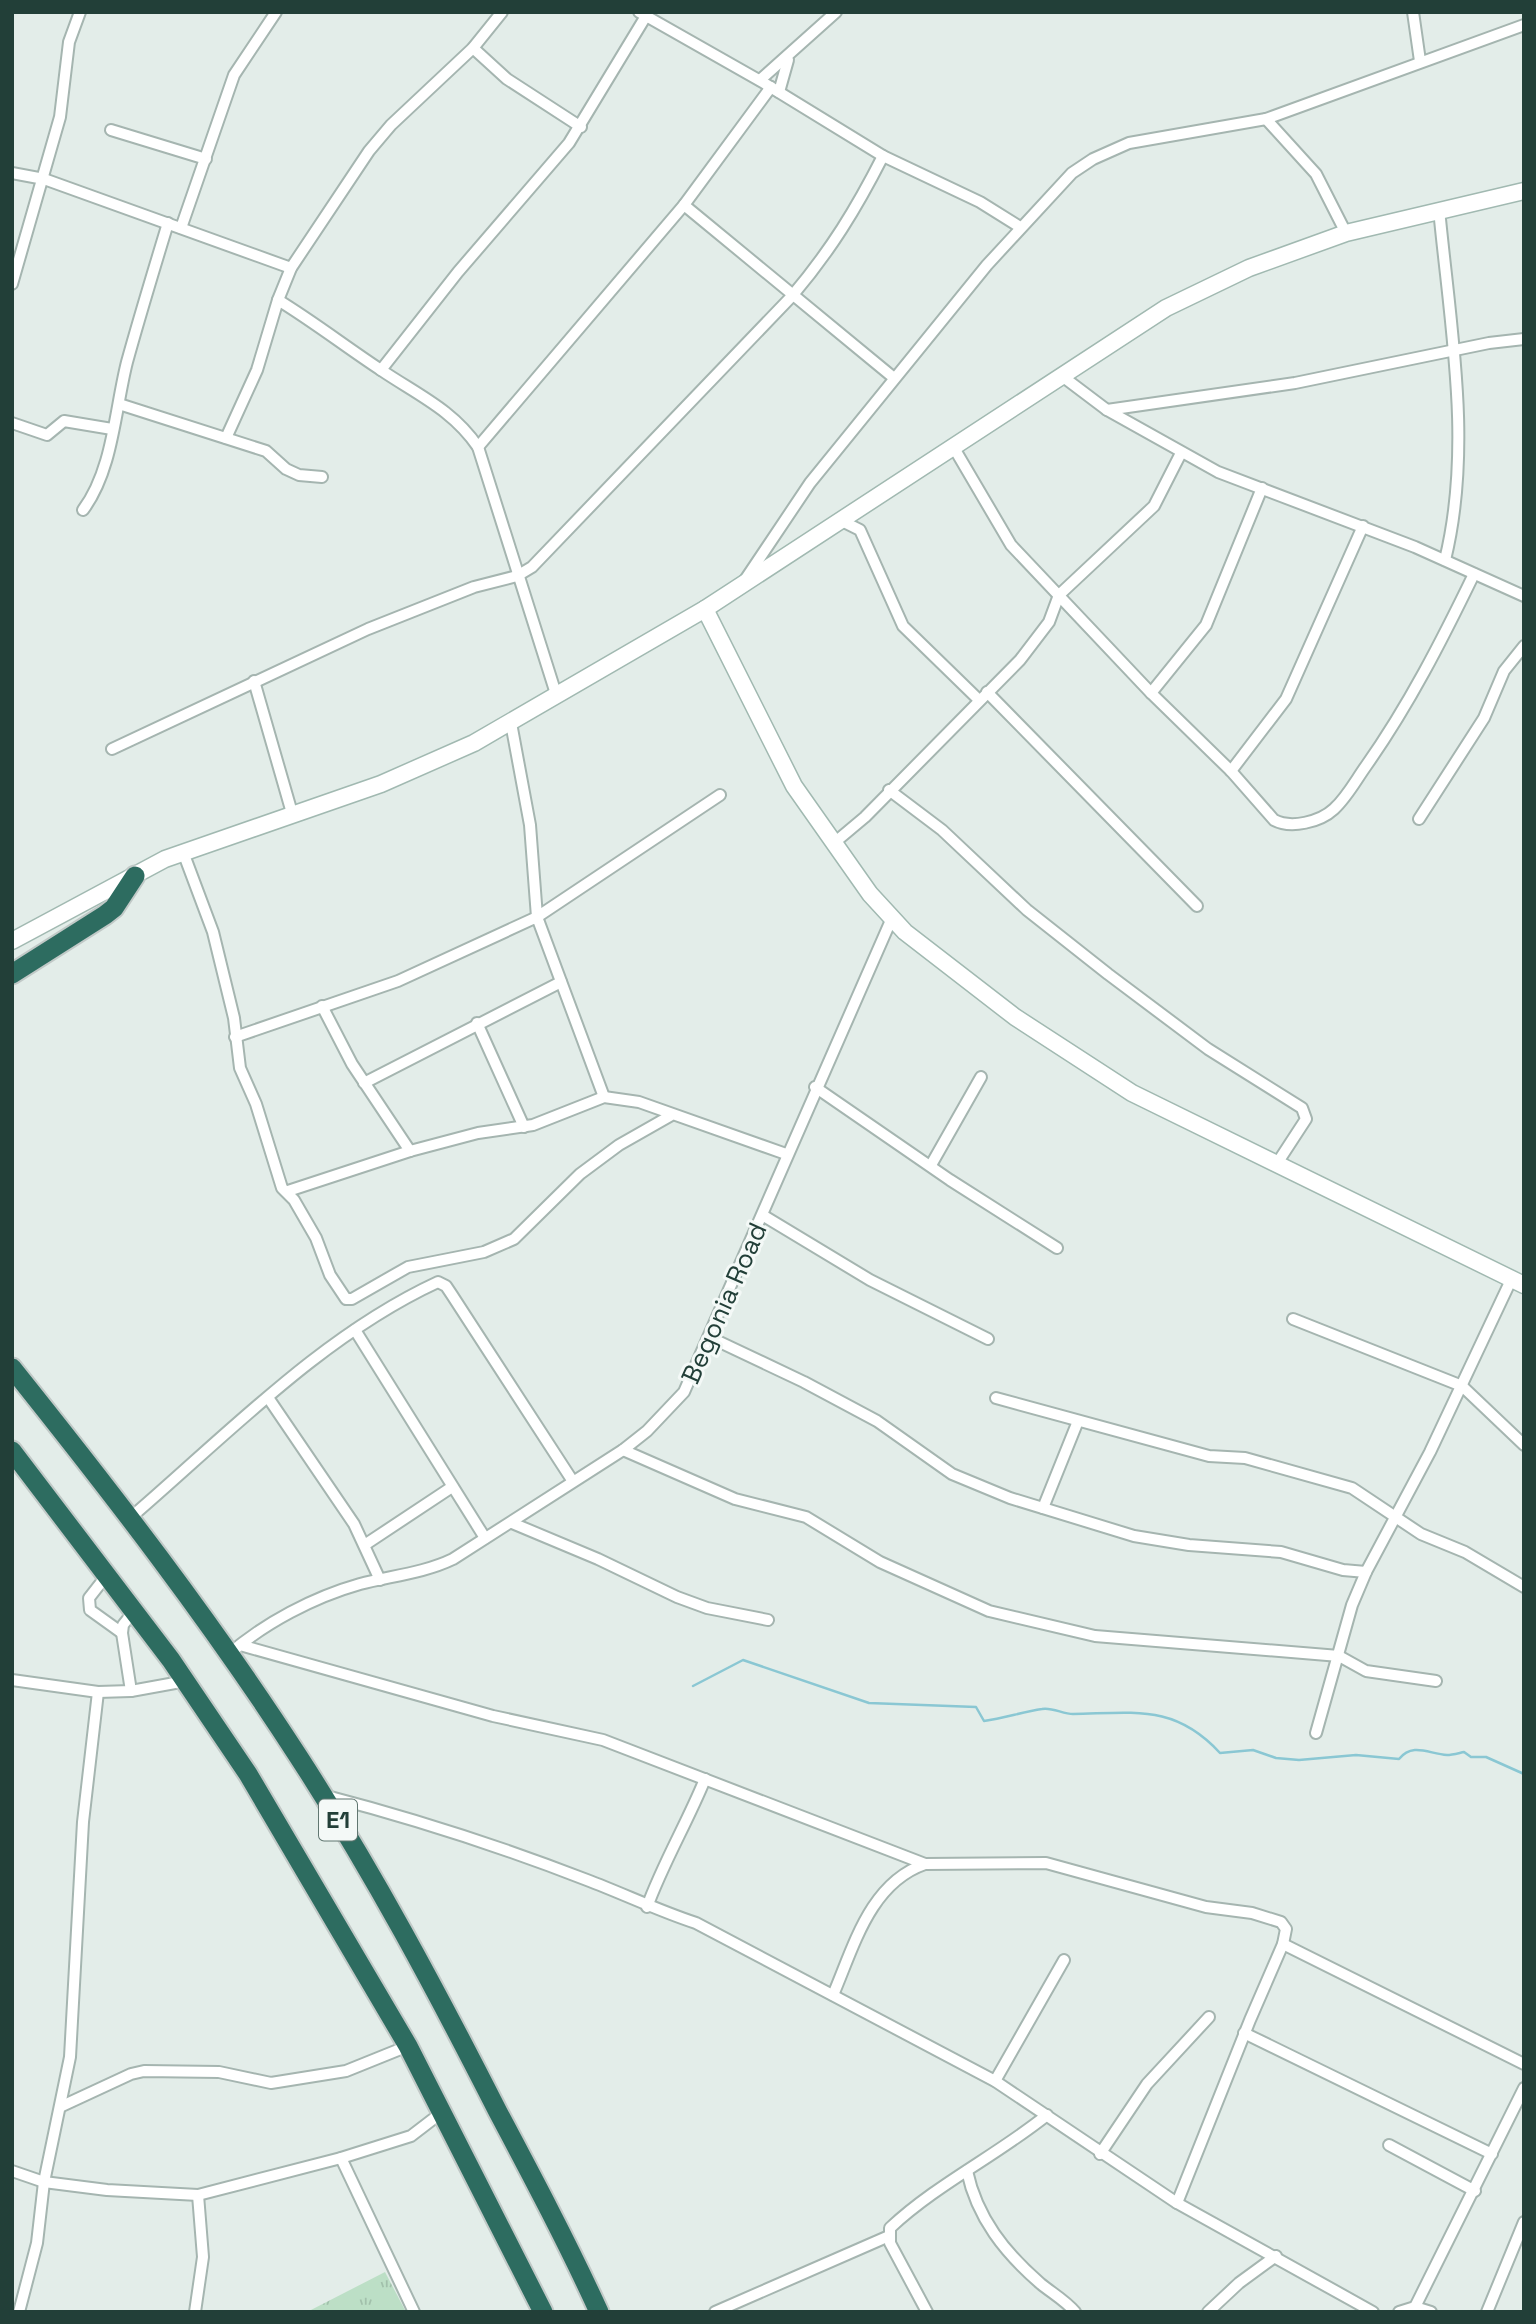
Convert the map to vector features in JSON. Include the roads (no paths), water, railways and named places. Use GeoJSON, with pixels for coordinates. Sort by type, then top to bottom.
{"type":"FeatureCollection","features":[{"type":"Feature","properties":{"kind":"highway"},"geometry":{"type":"LineString","coordinates":[[12,974],[114,908],[135,876]]}},
{"type":"Feature","properties":{"kind":"highway","name":"E1"},"geometry":{"type":"LineString","coordinates":[[12,1368],[234,1650],[370,1872],[555,2216],[599,2312]]}},
{"type":"Feature","properties":{"kind":"highway","name":"E1"},"geometry":{"type":"LineString","coordinates":[[12,1451],[186,1681],[248,1774],[408,2046],[544,2312]]}},
{"type":"Feature","properties":{"kind":"main road"},"geometry":{"type":"LineString","coordinates":[[12,940],[183,852],[421,768],[511,723],[705,608],[1166,308],[1249,268],[1346,233],[1524,191]]}},
{"type":"Feature","properties":{"kind":"main road"},"geometry":{"type":"LineString","coordinates":[[705,608],[794,786],[870,894],[905,932],[1016,1017],[1132,1093],[1518,1282]]}},
{"type":"Feature","properties":{"kind":"street"},"geometry":{"type":"LineString","coordinates":[[12,284],[60,117],[69,42],[80,12]]}},
{"type":"Feature","properties":{"kind":"street"},"geometry":{"type":"LineString","coordinates":[[181,228],[234,75],[276,12]]}},
{"type":"Feature","properties":{"kind":"street"},"geometry":{"type":"LineString","coordinates":[[226,438],[257,370],[278,300],[291,268],[369,150],[391,125],[473,48],[502,12]]}},
{"type":"Feature","properties":{"kind":"street"},"geometry":{"type":"LineString","coordinates":[[760,80],[789,57],[836,12]]}},
{"type":"Feature","properties":{"kind":"street"},"geometry":{"type":"LineString","coordinates":[[1413,12],[1420,61]]}},
{"type":"Feature","properties":{"kind":"street"},"geometry":{"type":"LineString","coordinates":[[381,370],[458,272],[581,127],[643,14],[760,80],[883,156],[980,202],[1020,227]]}},
{"type":"Feature","properties":{"kind":"street"},"geometry":{"type":"LineString","coordinates":[[741,585],[810,483],[894,378],[1020,227],[1072,173],[1093,159],[1129,143],[1266,119],[1420,61],[1451,54],[1524,25]]}},
{"type":"Feature","properties":{"kind":"street"},"geometry":{"type":"LineString","coordinates":[[473,48],[513,83],[581,127]]}},
{"type":"Feature","properties":{"kind":"street"},"geometry":{"type":"LineString","coordinates":[[478,447],[684,205],[775,90],[789,57]]}},
{"type":"Feature","properties":{"kind":"street"},"geometry":{"type":"LineString","coordinates":[[1266,119],[1316,174],[1346,233]]}},
{"type":"Feature","properties":{"kind":"street"},"geometry":{"type":"LineString","coordinates":[[111,130],[206,159]]}},
{"type":"Feature","properties":{"kind":"street"},"geometry":{"type":"LineString","coordinates":[[112,749],[380,624],[474,587],[517,576],[539,561],[792,296],[826,256],[851,219],[883,156]]}},
{"type":"Feature","properties":{"kind":"street"},"geometry":{"type":"LineString","coordinates":[[12,173],[44,179],[168,223],[244,254],[291,268]]}},
{"type":"Feature","properties":{"kind":"street"},"geometry":{"type":"LineString","coordinates":[[684,205],[894,378]]}},
{"type":"Feature","properties":{"kind":"street"},"geometry":{"type":"LineString","coordinates":[[1439,209],[1459,441],[1458,489],[1445,560]]}},
{"type":"Feature","properties":{"kind":"street"},"geometry":{"type":"LineString","coordinates":[[83,509],[93,496],[119,404],[127,364],[168,223]]}},
{"type":"Feature","properties":{"kind":"street"},"geometry":{"type":"LineString","coordinates":[[278,300],[326,329],[381,370],[440,405],[464,426],[478,447],[517,576],[558,696]]}},
{"type":"Feature","properties":{"kind":"street"},"geometry":{"type":"LineString","coordinates":[[1107,410],[1295,383],[1524,339]]}},
{"type":"Feature","properties":{"kind":"street"},"geometry":{"type":"LineString","coordinates":[[1062,376],[1107,410],[1218,472],[1363,526],[1524,596]]}},
{"type":"Feature","properties":{"kind":"street"},"geometry":{"type":"LineString","coordinates":[[119,404],[266,451],[286,469],[299,475],[322,477]]}},
{"type":"Feature","properties":{"kind":"street"},"geometry":{"type":"LineString","coordinates":[[12,423],[47,435],[64,421],[112,429]]}},
{"type":"Feature","properties":{"kind":"street"},"geometry":{"type":"LineString","coordinates":[[954,448],[1011,545],[1151,693],[1231,771],[1274,820],[1290,826],[1332,811],[1392,729],[1440,644],[1474,574]]}},
{"type":"Feature","properties":{"kind":"street"},"geometry":{"type":"LineString","coordinates":[[834,842],[865,817],[1020,660],[1049,622],[1059,596],[1154,506],[1181,453]]}},
{"type":"Feature","properties":{"kind":"street"},"geometry":{"type":"LineString","coordinates":[[1151,693],[1206,625],[1262,488]]}},
{"type":"Feature","properties":{"kind":"street"},"geometry":{"type":"LineString","coordinates":[[842,521],[860,530],[892,607],[913,638],[983,696],[1197,906]]}},
{"type":"Feature","properties":{"kind":"street"},"geometry":{"type":"LineString","coordinates":[[1231,771],[1286,699],[1363,526]]}},
{"type":"Feature","properties":{"kind":"street"},"geometry":{"type":"LineString","coordinates":[[1419,819],[1484,718],[1504,671],[1524,646]]}},
{"type":"Feature","properties":{"kind":"street"},"geometry":{"type":"LineString","coordinates":[[254,681],[292,813]]}},
{"type":"Feature","properties":{"kind":"street"},"geometry":{"type":"LineString","coordinates":[[511,723],[530,825],[537,917],[604,1097]]}},
{"type":"Feature","properties":{"kind":"street"},"geometry":{"type":"LineString","coordinates":[[889,790],[942,830],[1027,910],[1108,974],[1208,1049],[1302,1108],[1306,1119],[1276,1165]]}},
{"type":"Feature","properties":{"kind":"street"},"geometry":{"type":"LineString","coordinates":[[235,1037],[398,981],[537,917],[720,795]]}},
{"type":"Feature","properties":{"kind":"street"},"geometry":{"type":"LineString","coordinates":[[183,852],[213,932],[234,1018],[240,1068],[256,1104],[282,1188],[288,1191],[316,1238],[340,1295],[352,1299],[408,1267],[484,1252],[514,1239],[580,1174],[619,1145],[670,1116]]}},
{"type":"Feature","properties":{"kind":"street","name":"Begonia Road"},"geometry":{"type":"LineString","coordinates":[[234,1650],[317,1598],[438,1566],[512,1523],[572,1480],[623,1450],[656,1422],[684,1391],[764,1216],[786,1154],[892,918]]}},
{"type":"Feature","properties":{"kind":"street"},"geometry":{"type":"LineString","coordinates":[[364,1083],[561,982]]}},
{"type":"Feature","properties":{"kind":"street"},"geometry":{"type":"LineString","coordinates":[[322,1006],[364,1083],[410,1151]]}},
{"type":"Feature","properties":{"kind":"street"},"geometry":{"type":"LineString","coordinates":[[477,1023],[524,1127]]}},
{"type":"Feature","properties":{"kind":"street"},"geometry":{"type":"LineString","coordinates":[[930,1165],[982,1077]]}},
{"type":"Feature","properties":{"kind":"street"},"geometry":{"type":"LineString","coordinates":[[815,1087],[1058,1248]]}},
{"type":"Feature","properties":{"kind":"street"},"geometry":{"type":"LineString","coordinates":[[288,1191],[410,1151],[478,1133],[524,1127],[604,1097],[639,1102],[670,1116],[786,1154]]}},
{"type":"Feature","properties":{"kind":"street"},"geometry":{"type":"LineString","coordinates":[[764,1216],[870,1280],[988,1339]]}},
{"type":"Feature","properties":{"kind":"street"},"geometry":{"type":"LineString","coordinates":[[129,1519],[269,1398],[355,1330],[405,1297],[438,1282],[446,1286],[572,1480]]}},
{"type":"Feature","properties":{"kind":"street"},"geometry":{"type":"LineString","coordinates":[[1316,1733],[1352,1605],[1366,1573],[1518,1282]]}},
{"type":"Feature","properties":{"kind":"street"},"geometry":{"type":"LineString","coordinates":[[1293,1319],[1462,1386],[1524,1445]]}},
{"type":"Feature","properties":{"kind":"street"},"geometry":{"type":"LineString","coordinates":[[355,1330],[485,1538]]}},
{"type":"Feature","properties":{"kind":"street"},"geometry":{"type":"LineString","coordinates":[[709,1338],[804,1382],[877,1421],[952,1474],[1043,1508],[1134,1536],[1189,1545],[1281,1552],[1343,1570],[1366,1573]]}},
{"type":"Feature","properties":{"kind":"street"},"geometry":{"type":"LineString","coordinates":[[269,1398],[366,1545],[380,1580]]}},
{"type":"Feature","properties":{"kind":"street"},"geometry":{"type":"LineString","coordinates":[[996,1398],[1209,1456],[1245,1458],[1352,1488],[1421,1534],[1465,1552],[1524,1587]]}},
{"type":"Feature","properties":{"kind":"street"},"geometry":{"type":"LineString","coordinates":[[1043,1508],[1078,1421]]}},
{"type":"Feature","properties":{"kind":"street"},"geometry":{"type":"LineString","coordinates":[[623,1450],[735,1499],[806,1517],[880,1562],[989,1611],[1095,1636],[1339,1656],[1366,1671],[1436,1681]]}},
{"type":"Feature","properties":{"kind":"street"},"geometry":{"type":"LineString","coordinates":[[366,1545],[452,1487]]}},
{"type":"Feature","properties":{"kind":"street"},"geometry":{"type":"LineString","coordinates":[[512,1523],[598,1559],[677,1597],[707,1608],[768,1620]]}},
{"type":"Feature","properties":{"kind":"street"},"geometry":{"type":"LineString","coordinates":[[107,1575],[89,1598],[90,1610],[122,1633]]}},
{"type":"Feature","properties":{"kind":"street"},"geometry":{"type":"LineString","coordinates":[[131,1692],[122,1633],[123,1625],[134,1611]]}},
{"type":"Feature","properties":{"kind":"street"},"geometry":{"type":"LineString","coordinates":[[234,1650],[480,1713],[603,1740],[925,1864]]}},
{"type":"Feature","properties":{"kind":"street"},"geometry":{"type":"LineString","coordinates":[[12,1680],[98,1692],[131,1692],[186,1681]]}},
{"type":"Feature","properties":{"kind":"street"},"geometry":{"type":"LineString","coordinates":[[19,2312],[37,2242],[44,2182],[62,2106],[70,2057],[83,1822],[98,1692]]}},
{"type":"Feature","properties":{"kind":"street"},"geometry":{"type":"LineString","coordinates":[[648,1907],[659,1874],[683,1831],[705,1779]]}},
{"type":"Feature","properties":{"kind":"street"},"geometry":{"type":"LineString","coordinates":[[323,1795],[372,1807],[588,1880],[648,1907],[696,1923],[995,2081],[1100,2154],[1177,2203],[1373,2312]]}},
{"type":"Feature","properties":{"kind":"street"},"geometry":{"type":"LineString","coordinates":[[833,1995],[866,1920],[884,1890],[909,1870],[925,1864],[1046,1863],[1206,1907],[1251,1913],[1281,1922],[1286,1929],[1283,1944],[1244,2033],[1177,2203]]}},
{"type":"Feature","properties":{"kind":"street"},"geometry":{"type":"LineString","coordinates":[[1283,1944],[1524,2064]]}},
{"type":"Feature","properties":{"kind":"street"},"geometry":{"type":"LineString","coordinates":[[995,2081],[1064,1960]]}},
{"type":"Feature","properties":{"kind":"street"},"geometry":{"type":"LineString","coordinates":[[1100,2154],[1147,2084],[1209,2017]]}},
{"type":"Feature","properties":{"kind":"street"},"geometry":{"type":"LineString","coordinates":[[1244,2033],[1492,2154]]}},
{"type":"Feature","properties":{"kind":"street"},"geometry":{"type":"LineString","coordinates":[[62,2106],[131,2074],[144,2071],[219,2072],[271,2083],[346,2071],[408,2046]]}},
{"type":"Feature","properties":{"kind":"street"},"geometry":{"type":"LineString","coordinates":[[1415,2307],[1524,2088]]}},
{"type":"Feature","properties":{"kind":"street"},"geometry":{"type":"LineString","coordinates":[[12,2171],[44,2182],[107,2190],[198,2195],[341,2158],[411,2136],[441,2113]]}},
{"type":"Feature","properties":{"kind":"street"},"geometry":{"type":"LineString","coordinates":[[926,2312],[889,2236],[890,2228],[914,2205],[1016,2140],[1046,2115]]}},
{"type":"Feature","properties":{"kind":"street"},"geometry":{"type":"LineString","coordinates":[[1389,2145],[1475,2191]]}},
{"type":"Feature","properties":{"kind":"street"},"geometry":{"type":"LineString","coordinates":[[341,2158],[414,2312]]}},
{"type":"Feature","properties":{"kind":"street"},"geometry":{"type":"LineString","coordinates":[[967,2171],[973,2199],[981,2217],[1016,2258],[1075,2312]]}},
{"type":"Feature","properties":{"kind":"street"},"geometry":{"type":"LineString","coordinates":[[195,2312],[203,2257],[198,2195]]}},
{"type":"Feature","properties":{"kind":"street"},"geometry":{"type":"LineString","coordinates":[[1486,2312],[1524,2222]]}},
{"type":"Feature","properties":{"kind":"street"},"geometry":{"type":"LineString","coordinates":[[715,2312],[889,2236]]}},
{"type":"Feature","properties":{"kind":"street"},"geometry":{"type":"LineString","coordinates":[[1208,2312],[1239,2283],[1276,2256]]}},
{"type":"Feature","properties":{"kind":"street"},"geometry":{"type":"LineString","coordinates":[[1399,2312],[1415,2307],[1431,2312]]}},
{"type":"Feature","properties":{"kind":"waterway"},"geometry":{"type":"LineString","coordinates":[[693,1686],[743,1660],[869,1703],[976,1707],[984,1721],[1046,1709],[1073,1714],[1135,1713],[1170,1719],[1187,1726],[1220,1753],[1253,1750],[1276,1758],[1299,1760],[1356,1755],[1399,1759],[1416,1750],[1447,1755],[1464,1752],[1471,1757],[1486,1757],[1524,1774]]}}]}
